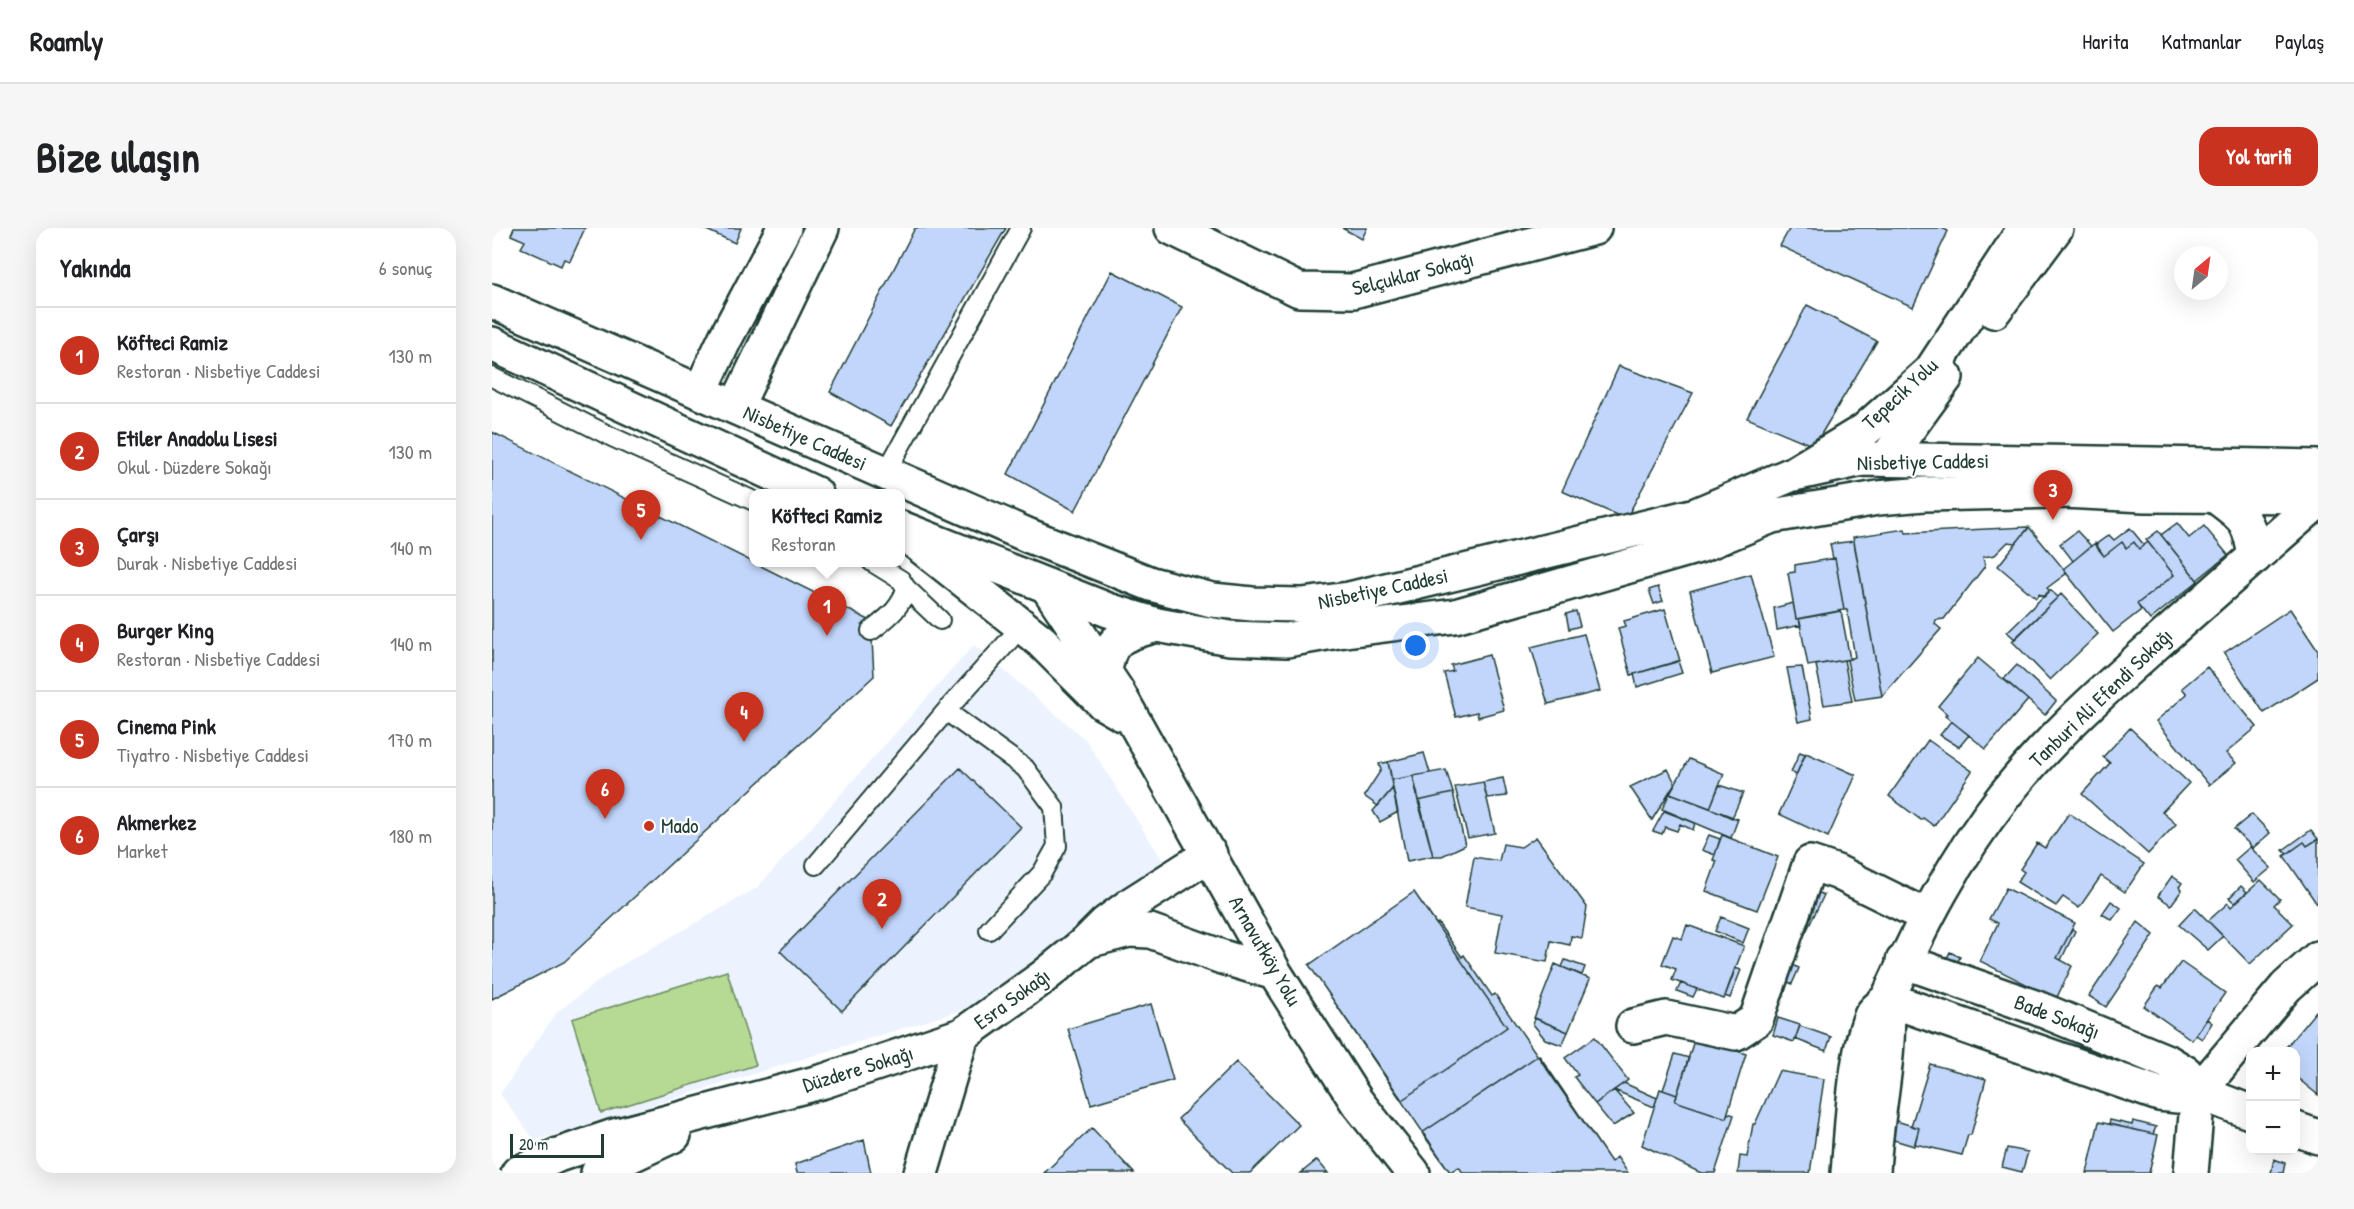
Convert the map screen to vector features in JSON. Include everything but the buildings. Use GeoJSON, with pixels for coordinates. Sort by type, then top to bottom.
{"type":"FeatureCollection","features":[{"type":"Feature","properties":{"kind":"main road"},"geometry":{"type":"LineString","coordinates":[[724,451],[707,426],[699,401],[700,392],[725,339],[784,228]]}},
{"type":"Feature","properties":{"kind":"main road"},"geometry":{"type":"LineString","coordinates":[[736,407],[822,228]]}},
{"type":"Feature","properties":{"kind":"main road","name":"Selçuklar Sokağı"},"geometry":{"type":"LineString","coordinates":[[1174,229],[1299,290],[1353,291],[1594,228]]}},
{"type":"Feature","properties":{"kind":"main road","name":"Tepecik Yolu"},"geometry":{"type":"LineString","coordinates":[[1790,475],[1865,430],[1931,371],[2025,228]]}},
{"type":"Feature","properties":{"kind":"main road","name":"Tepecik Yolu"},"geometry":{"type":"LineString","coordinates":[[1772,516],[1803,495],[1862,479],[1887,458],[2056,228]]}},
{"type":"Feature","properties":{"kind":"main road","name":"Nisbetiye Caddesi"},"geometry":{"type":"LineString","coordinates":[[492,301],[1027,535],[1151,584],[1212,600],[1252,604],[1302,605],[1349,599],[1696,515],[1790,475],[1863,459],[2318,467]]}},
{"type":"Feature","properties":{"kind":"main road"},"geometry":{"type":"LineString","coordinates":[[492,344],[805,489]]}},
{"type":"Feature","properties":{"kind":"main road"},"geometry":{"type":"LineString","coordinates":[[1920,411],[1932,451],[1939,460]]}},
{"type":"Feature","properties":{"kind":"main road","name":"Nisbetiye Caddesi"},"geometry":{"type":"LineString","coordinates":[[1047,586],[1108,610],[1157,625],[1230,638],[1287,640],[1455,616],[1700,546],[1772,516],[1878,498],[1924,494],[2063,491],[2318,498]]}},
{"type":"Feature","properties":{"kind":"main road"},"geometry":{"type":"LineString","coordinates":[[2214,495],[2243,517],[2251,532],[2255,557]]}},
{"type":"Feature","properties":{"kind":"main road","name":"Tanburi Ali Efendi Sokağı"},"geometry":{"type":"LineString","coordinates":[[1848,1173],[1861,1053],[1872,1014],[1887,999],[1926,916],[1948,877],[2004,796],[2054,739],[2123,673],[2255,557],[2318,498]]}},
{"type":"Feature","properties":{"kind":"main road"},"geometry":{"type":"LineString","coordinates":[[905,533],[984,576],[1047,586]]}},
{"type":"Feature","properties":{"kind":"main road"},"geometry":{"type":"LineString","coordinates":[[984,576],[1017,542],[1027,535]]}},
{"type":"Feature","properties":{"kind":"main road","name":"Arnavutköy Yolu"},"geometry":{"type":"LineString","coordinates":[[1027,535],[1047,586],[1117,691],[1131,720],[1210,854],[1275,972],[1357,1102],[1413,1173]]}},
{"type":"Feature","properties":{"kind":"main road"},"geometry":{"type":"LineString","coordinates":[[984,576],[1022,626],[1058,656],[1103,703],[1131,720]]}},
{"type":"Feature","properties":{"kind":"main road"},"geometry":{"type":"LineString","coordinates":[[1106,675],[1106,658],[1111,645],[1120,638],[1157,625]]}},
{"type":"Feature","properties":{"kind":"main road","name":"Esra Sokağı"},"geometry":{"type":"LineString","coordinates":[[921,1173],[962,1035],[1042,978],[1133,903],[1210,854]]}},
{"type":"Feature","properties":{"kind":"main road"},"geometry":{"type":"LineString","coordinates":[[1633,1026],[1666,1018],[1736,1033],[1756,1020],[1810,864],[1836,872],[1926,916]]}},
{"type":"Feature","properties":{"kind":"main road"},"geometry":{"type":"LineString","coordinates":[[1089,940],[1130,930],[1150,931],[1222,957],[1275,972]]}},
{"type":"Feature","properties":{"kind":"main road"},"geometry":{"type":"LineString","coordinates":[[2191,1173],[2198,1092],[2286,987],[2318,958]]}},
{"type":"Feature","properties":{"kind":"main road","name":"Bade Sokağı"},"geometry":{"type":"LineString","coordinates":[[1904,961],[2037,1008],[2168,1062],[2186,1073],[2198,1092]]}},
{"type":"Feature","properties":{"kind":"main road","name":"Tanburi Ali Efendi Sokağı"},"geometry":{"type":"LineString","coordinates":[[1873,1173],[1878,1106],[1889,1027],[1887,999]]}},
{"type":"Feature","properties":{"kind":"main road","name":"Bade Sokağı"},"geometry":{"type":"LineString","coordinates":[[1887,999],[2159,1094],[2178,1096],[2198,1092],[2246,1110]]}},
{"type":"Feature","properties":{"kind":"main road","name":"Düzdere Sokağı"},"geometry":{"type":"LineString","coordinates":[[752,1099],[824,1081],[962,1035]]}},
{"type":"Feature","properties":{"kind":"main road"},"geometry":{"type":"LineString","coordinates":[[518,1173],[558,1155],[611,1137],[752,1099]]}},
{"type":"Feature","properties":{"kind":"main road"},"geometry":{"type":"LineString","coordinates":[[598,1173],[606,1167],[752,1099]]}},
{"type":"Feature","properties":{"kind":"main road"},"geometry":{"type":"LineString","coordinates":[[2300,1131],[2318,1137]]}},
{"type":"Feature","properties":{"kind":"lane"},"geometry":{"type":"LineString","coordinates":[[885,474],[1021,228]]}},
{"type":"Feature","properties":{"kind":"lane"},"geometry":{"type":"LineString","coordinates":[[492,377],[612,437],[749,499]]}},
{"type":"Feature","properties":{"kind":"lane"},"geometry":{"type":"LineString","coordinates":[[724,451],[752,489]]}},
{"type":"Feature","properties":{"kind":"lane"},"geometry":{"type":"LineString","coordinates":[[880,567],[902,580],[906,588],[940,620]]}},
{"type":"Feature","properties":{"kind":"lane"},"geometry":{"type":"LineString","coordinates":[[872,631],[903,602],[906,588]]}},
{"type":"Feature","properties":{"kind":"lane"},"geometry":{"type":"LineString","coordinates":[[816,865],[946,711],[1022,626]]}},
{"type":"Feature","properties":{"kind":"lane"},"geometry":{"type":"LineString","coordinates":[[946,711],[1025,768],[1054,807],[1057,846],[1042,873],[989,930]]}},
{"type":"Feature","properties":{"kind":"shaded area"},"geometry":{"type":"Polygon","coordinates":[[[974,645],[1086,740],[1165,864],[979,1005],[535,1141],[500,1094],[557,1012],[613,970],[757,888],[974,645]]]}},
{"type":"Feature","properties":{"kind":"green space"},"geometry":{"type":"Polygon","coordinates":[[[727,971],[756,1065],[601,1113],[572,1019],[727,971]]]}},
{"type":"Feature","properties":{"kind":"place","name":"Çarşı"},"geometry":{"type":"Point","coordinates":[2053,520]}},
{"type":"Feature","properties":{"kind":"place","name":"Cinema Pink"},"geometry":{"type":"Point","coordinates":[641,540]}},
{"type":"Feature","properties":{"kind":"place","name":"Köfteci Ramiz"},"geometry":{"type":"Point","coordinates":[827,636]}},
{"type":"Feature","properties":{"kind":"place","name":"Burger King"},"geometry":{"type":"Point","coordinates":[744,742]}},
{"type":"Feature","properties":{"kind":"place","name":"Akmerkez"},"geometry":{"type":"Point","coordinates":[605,819]}},
{"type":"Feature","properties":{"kind":"place","name":"Mado"},"geometry":{"type":"Point","coordinates":[649,826]}},
{"type":"Feature","properties":{"kind":"place","name":"Etiler Anadolu Lisesi"},"geometry":{"type":"Point","coordinates":[882,929]}}]}
